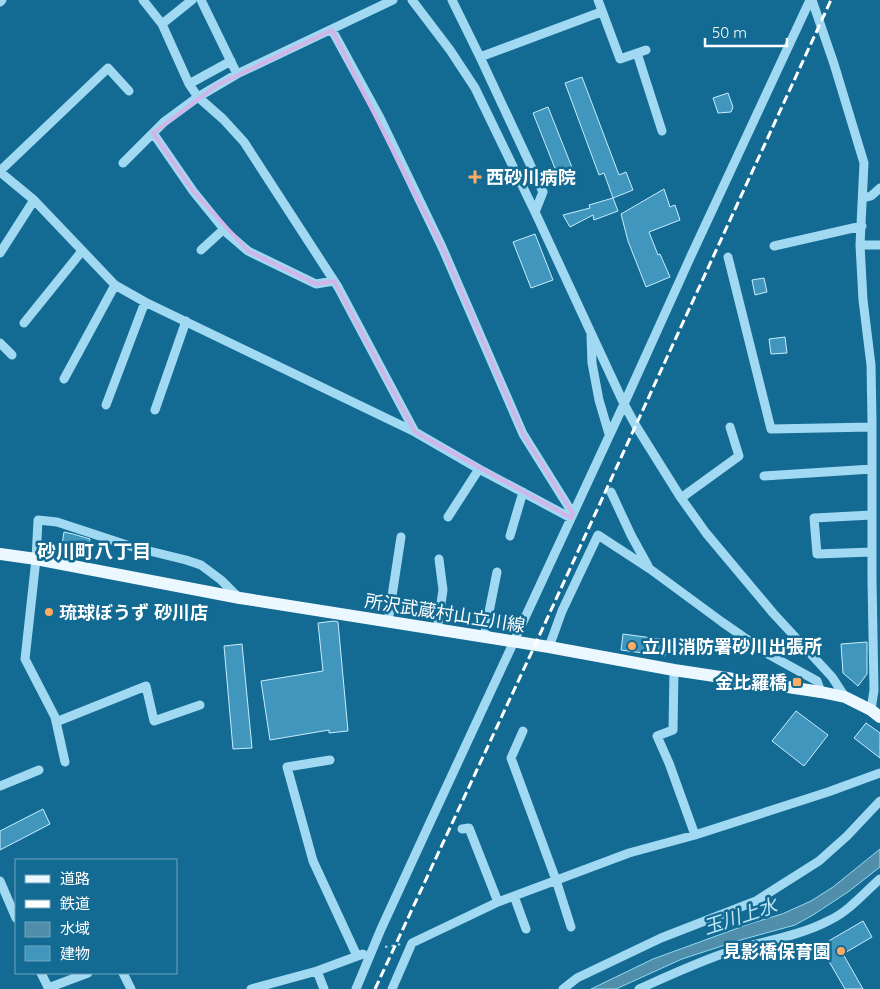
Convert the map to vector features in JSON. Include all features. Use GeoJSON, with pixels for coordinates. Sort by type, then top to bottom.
{"type":"FeatureCollection","features":[{"type":"Feature","properties":{"kind":"main road","name":"所沢武蔵村山立川線"},"geometry":{"type":"LineString","coordinates":[[0,554],[36,559],[240,598],[549,647],[674,670],[821,692],[845,697],[876,714]]}},
{"type":"Feature","properties":{"kind":"street"},"geometry":{"type":"LineString","coordinates":[[143,0],[162,24],[189,84],[198,96],[244,142],[334,281],[415,432]]}},
{"type":"Feature","properties":{"kind":"street"},"geometry":{"type":"LineString","coordinates":[[162,24],[192,0]]}},
{"type":"Feature","properties":{"kind":"street"},"geometry":{"type":"LineString","coordinates":[[201,0],[237,74]]}},
{"type":"Feature","properties":{"kind":"street"},"geometry":{"type":"LineString","coordinates":[[123,163],[164,122],[198,96],[237,74],[392,0]]}},
{"type":"Feature","properties":{"kind":"street"},"geometry":{"type":"LineString","coordinates":[[412,0],[450,50],[475,88],[624,404],[680,498],[729,563],[772,613],[832,677],[845,697]]}},
{"type":"Feature","properties":{"kind":"street"},"geometry":{"type":"LineString","coordinates":[[452,0],[543,192],[535,212]]}},
{"type":"Feature","properties":{"kind":"street"},"geometry":{"type":"LineString","coordinates":[[598,0],[620,59],[646,50]]}},
{"type":"Feature","properties":{"kind":"street"},"geometry":{"type":"LineString","coordinates":[[811,0],[834,64],[864,163],[860,245],[863,300],[871,365],[875,423],[872,469],[872,583],[876,714]]}},
{"type":"Feature","properties":{"kind":"street"},"geometry":{"type":"LineString","coordinates":[[356,989],[409,868],[811,0]]}},
{"type":"Feature","properties":{"kind":"street"},"geometry":{"type":"LineString","coordinates":[[480,57],[601,12]]}},
{"type":"Feature","properties":{"kind":"street"},"geometry":{"type":"LineString","coordinates":[[332,30],[380,118],[442,248],[523,434],[572,516]]}},
{"type":"Feature","properties":{"kind":"street"},"geometry":{"type":"LineString","coordinates":[[637,53],[662,131]]}},
{"type":"Feature","properties":{"kind":"street"},"geometry":{"type":"LineString","coordinates":[[189,84],[231,61]]}},
{"type":"Feature","properties":{"kind":"street"},"geometry":{"type":"LineString","coordinates":[[129,91],[108,68],[0,172],[34,200],[115,285],[145,302],[415,432],[479,469],[572,516]]}},
{"type":"Feature","properties":{"kind":"street"},"geometry":{"type":"LineString","coordinates":[[153,134],[193,191],[224,229],[248,251],[316,284],[334,281]]}},
{"type":"Feature","properties":{"kind":"street"},"geometry":{"type":"LineString","coordinates":[[862,198],[872,196],[880,188]]}},
{"type":"Feature","properties":{"kind":"street"},"geometry":{"type":"LineString","coordinates":[[0,253],[34,200]]}},
{"type":"Feature","properties":{"kind":"street"},"geometry":{"type":"LineString","coordinates":[[774,246],[862,226]]}},
{"type":"Feature","properties":{"kind":"street"},"geometry":{"type":"LineString","coordinates":[[201,250],[224,229]]}},
{"type":"Feature","properties":{"kind":"street"},"geometry":{"type":"LineString","coordinates":[[860,245],[880,245]]}},
{"type":"Feature","properties":{"kind":"street"},"geometry":{"type":"LineString","coordinates":[[24,323],[82,250]]}},
{"type":"Feature","properties":{"kind":"street"},"geometry":{"type":"LineString","coordinates":[[728,257],[771,429],[875,423]]}},
{"type":"Feature","properties":{"kind":"street"},"geometry":{"type":"LineString","coordinates":[[64,379],[115,285]]}},
{"type":"Feature","properties":{"kind":"street"},"geometry":{"type":"LineString","coordinates":[[106,405],[145,302]]}},
{"type":"Feature","properties":{"kind":"street"},"geometry":{"type":"LineString","coordinates":[[156,410],[186,321]]}},
{"type":"Feature","properties":{"kind":"street"},"geometry":{"type":"LineString","coordinates":[[591,332],[592,363],[599,400],[609,434]]}},
{"type":"Feature","properties":{"kind":"street"},"geometry":{"type":"LineString","coordinates":[[0,343],[12,355]]}},
{"type":"Feature","properties":{"kind":"street"},"geometry":{"type":"LineString","coordinates":[[680,498],[739,456],[730,426]]}},
{"type":"Feature","properties":{"kind":"street"},"geometry":{"type":"LineString","coordinates":[[448,517],[479,469]]}},
{"type":"Feature","properties":{"kind":"street"},"geometry":{"type":"LineString","coordinates":[[764,476],[872,469]]}},
{"type":"Feature","properties":{"kind":"street"},"geometry":{"type":"LineString","coordinates":[[510,536],[523,492]]}},
{"type":"Feature","properties":{"kind":"street"},"geometry":{"type":"LineString","coordinates":[[611,492],[631,535],[650,569]]}},
{"type":"Feature","properties":{"kind":"street"},"geometry":{"type":"LineString","coordinates":[[872,515],[814,518],[817,554],[872,552]]}},
{"type":"Feature","properties":{"kind":"street"},"geometry":{"type":"LineString","coordinates":[[65,762],[55,717],[25,659],[36,559],[38,520],[58,522],[133,547],[201,565],[240,598]]}},
{"type":"Feature","properties":{"kind":"street"},"geometry":{"type":"LineString","coordinates":[[549,647],[562,611],[598,535],[650,569],[768,654],[817,681],[821,692]]}},
{"type":"Feature","properties":{"kind":"street"},"geometry":{"type":"LineString","coordinates":[[388,622],[401,537]]}},
{"type":"Feature","properties":{"kind":"street"},"geometry":{"type":"LineString","coordinates":[[437,630],[443,590],[438,559]]}},
{"type":"Feature","properties":{"kind":"street"},"geometry":{"type":"LineString","coordinates":[[484,637],[497,572]]}},
{"type":"Feature","properties":{"kind":"street"},"geometry":{"type":"LineString","coordinates":[[872,583],[880,575]]}},
{"type":"Feature","properties":{"kind":"street"},"geometry":{"type":"LineString","coordinates":[[872,583],[880,592]]}},
{"type":"Feature","properties":{"kind":"street"},"geometry":{"type":"LineString","coordinates":[[674,670],[673,730],[657,736],[695,835]]}},
{"type":"Feature","properties":{"kind":"street"},"geometry":{"type":"LineString","coordinates":[[56,722],[146,686],[154,721],[200,705]]}},
{"type":"Feature","properties":{"kind":"street"},"geometry":{"type":"LineString","coordinates":[[524,731],[512,758],[571,927]]}},
{"type":"Feature","properties":{"kind":"street"},"geometry":{"type":"LineString","coordinates":[[330,760],[286,767],[313,861],[357,956]]}},
{"type":"Feature","properties":{"kind":"street"},"geometry":{"type":"LineString","coordinates":[[0,786],[39,770]]}},
{"type":"Feature","properties":{"kind":"street"},"geometry":{"type":"LineString","coordinates":[[392,989],[412,943],[498,902],[629,853],[695,835],[880,773]]}},
{"type":"Feature","properties":{"kind":"street"},"geometry":{"type":"LineString","coordinates":[[563,989],[577,978],[660,938],[756,901],[819,861],[847,836],[880,801]]}},
{"type":"Feature","properties":{"kind":"street"},"geometry":{"type":"LineString","coordinates":[[462,830],[469,828],[498,902]]}},
{"type":"Feature","properties":{"kind":"street"},"geometry":{"type":"LineString","coordinates":[[639,989],[727,952],[816,927],[832,919],[847,908],[880,879]]}},
{"type":"Feature","properties":{"kind":"street"},"geometry":{"type":"LineString","coordinates":[[0,881],[15,916]]}},
{"type":"Feature","properties":{"kind":"street"},"geometry":{"type":"LineString","coordinates":[[514,896],[526,930]]}},
{"type":"Feature","properties":{"kind":"street"},"geometry":{"type":"LineString","coordinates":[[251,989],[317,971],[373,950]]}},
{"type":"Feature","properties":{"kind":"street"},"geometry":{"type":"LineString","coordinates":[[317,971],[324,989]]}},
{"type":"Feature","properties":{"kind":"street"},"geometry":{"type":"LineString","coordinates":[[42,974],[49,988],[85,974]]}},
{"type":"Feature","properties":{"kind":"street"},"geometry":{"type":"LineString","coordinates":[[124,974],[131,989]]}},
{"type":"Feature","properties":{"kind":"path"},"geometry":{"type":"LineString","coordinates":[[373,950],[395,944],[412,943]]}},
{"type":"Feature","properties":{"kind":"highlighted area"},"geometry":{"type":"Polygon","coordinates":[[[332,30],[442,247],[523,434],[573,514],[571,518],[415,432],[334,281],[316,284],[248,251],[193,191],[153,133],[217,85],[332,30]]]}},
{"type":"Feature","properties":{"kind":"water"},"geometry":{"type":"Polygon","coordinates":[[[880,849],[880,867],[848,892],[795,925],[682,959],[616,989],[591,989],[653,959],[782,914],[811,901],[833,887],[880,849]]]}},
{"type":"Feature","properties":{"kind":"building"},"geometry":{"type":"Polygon","coordinates":[[[582,77],[619,175],[626,172],[633,190],[613,198],[604,173],[599,175],[565,83],[582,77]]]}},
{"type":"Feature","properties":{"kind":"building"},"geometry":{"type":"Polygon","coordinates":[[[728,93],[733,107],[731,112],[718,113],[713,98],[728,93]]]}},
{"type":"Feature","properties":{"kind":"building"},"geometry":{"type":"Polygon","coordinates":[[[548,107],[573,170],[558,176],[533,113],[548,107]]]}},
{"type":"Feature","properties":{"kind":"building"},"geometry":{"type":"Polygon","coordinates":[[[664,189],[670,207],[675,205],[680,220],[649,232],[658,255],[660,254],[670,277],[646,287],[628,241],[621,214],[664,189]]]}},
{"type":"Feature","properties":{"kind":"building"},"geometry":{"type":"Polygon","coordinates":[[[613,198],[618,211],[594,220],[593,215],[570,227],[563,215],[590,208],[589,205],[613,198]]]}},
{"type":"Feature","properties":{"kind":"building"},"geometry":{"type":"Polygon","coordinates":[[[535,234],[553,280],[531,288],[513,242],[535,234]]]}},
{"type":"Feature","properties":{"kind":"building"},"geometry":{"type":"Polygon","coordinates":[[[764,278],[767,292],[755,295],[752,280],[764,278]]]}},
{"type":"Feature","properties":{"kind":"building"},"geometry":{"type":"Polygon","coordinates":[[[785,337],[787,353],[771,354],[769,339],[785,337]]]}},
{"type":"Feature","properties":{"kind":"building"},"geometry":{"type":"Polygon","coordinates":[[[64,532],[90,539],[87,556],[61,551],[64,532]]]}},
{"type":"Feature","properties":{"kind":"building"},"geometry":{"type":"Polygon","coordinates":[[[338,622],[348,731],[329,733],[329,730],[270,740],[261,681],[323,671],[318,623],[338,622]]]}},
{"type":"Feature","properties":{"kind":"building"},"geometry":{"type":"Polygon","coordinates":[[[623,634],[667,640],[665,656],[621,650],[623,634]]]}},
{"type":"Feature","properties":{"kind":"building"},"geometry":{"type":"Polygon","coordinates":[[[867,642],[867,674],[858,686],[843,673],[841,644],[867,642]]]}},
{"type":"Feature","properties":{"kind":"building"},"geometry":{"type":"Polygon","coordinates":[[[242,644],[252,748],[233,749],[224,646],[242,644]]]}},
{"type":"Feature","properties":{"kind":"building"},"geometry":{"type":"Polygon","coordinates":[[[796,711],[828,735],[804,766],[772,741],[796,711]]]}},
{"type":"Feature","properties":{"kind":"building"},"geometry":{"type":"Polygon","coordinates":[[[866,723],[880,733],[880,758],[854,738],[866,723]]]}},
{"type":"Feature","properties":{"kind":"building"},"geometry":{"type":"Polygon","coordinates":[[[43,809],[50,824],[0,850],[0,831],[43,809]]]}},
{"type":"Feature","properties":{"kind":"building"},"geometry":{"type":"Polygon","coordinates":[[[863,921],[872,937],[843,954],[863,989],[845,989],[820,946],[863,921]]]}},
{"type":"Feature","properties":{"kind":"railway"},"geometry":{"type":"LineString","coordinates":[[375,989],[831,0]]}},
{"type":"Feature","properties":{"kind":"place","name":"西砂川病院"},"geometry":{"type":"Point","coordinates":[475,177]}},
{"type":"Feature","properties":{"kind":"place","name":"琉球ぼうず 砂川店"},"geometry":{"type":"Point","coordinates":[49,612]}},
{"type":"Feature","properties":{"kind":"place","name":"立川消防署砂川出張所"},"geometry":{"type":"Point","coordinates":[632,646]}},
{"type":"Feature","properties":{"kind":"place","name":"金比羅橋"},"geometry":{"type":"Point","coordinates":[797,682]}},
{"type":"Feature","properties":{"kind":"place","name":"見影橋保育園"},"geometry":{"type":"Point","coordinates":[841,951]}},
{"type":"Feature","properties":{"kind":"district","name":"砂川町八丁目"},"geometry":{"type":"Point","coordinates":[94,551]}},
{"type":"Feature","properties":{"kind":"water label","name":"玉川上水"},"geometry":{"type":"Point","coordinates":[740,916]}}]}
